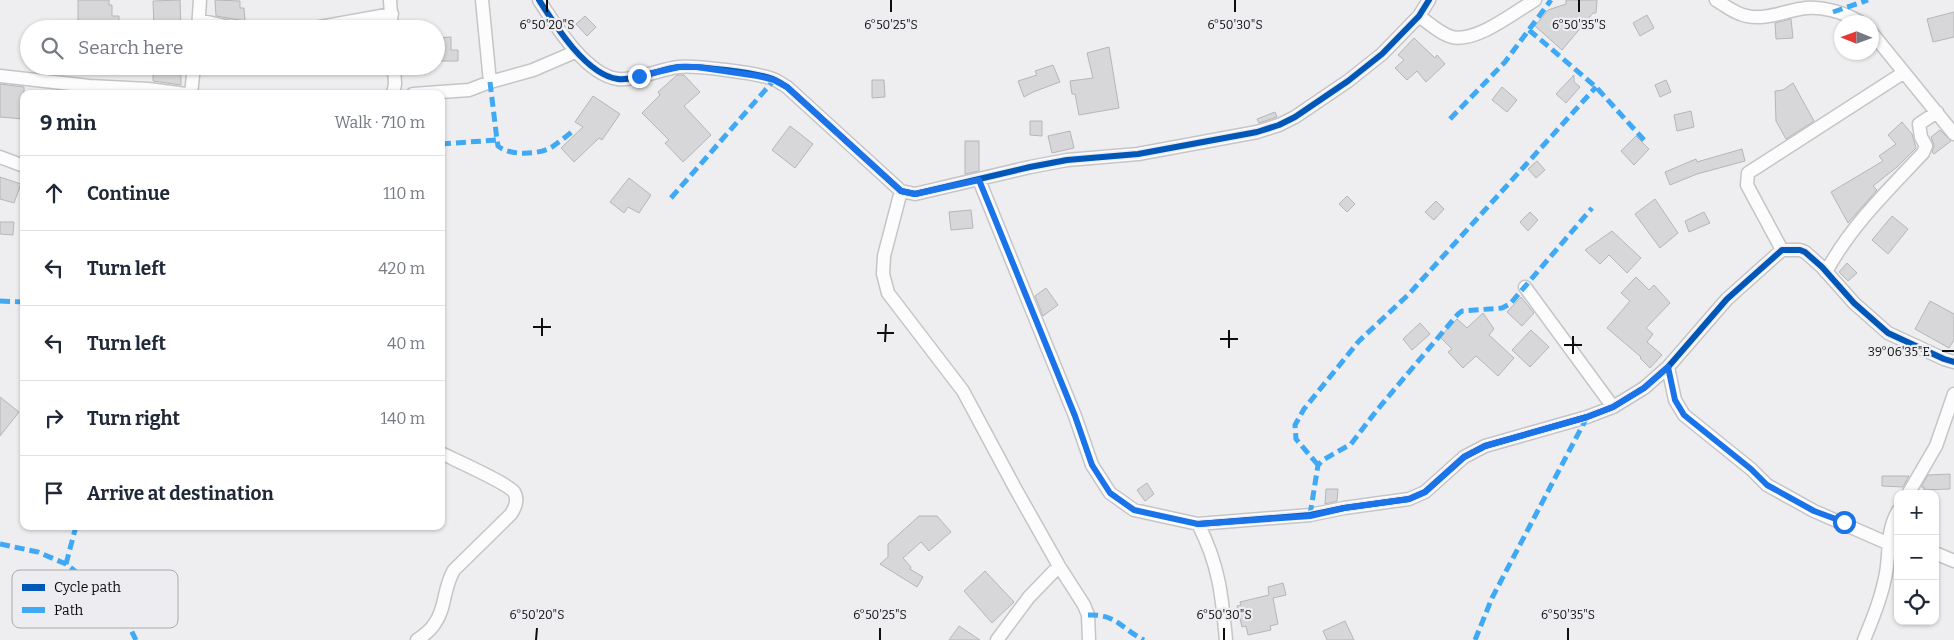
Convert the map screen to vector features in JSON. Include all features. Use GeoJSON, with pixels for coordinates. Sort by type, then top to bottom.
{"type":"FeatureCollection","features":[{"type":"Feature","properties":{"kind":"street"},"geometry":{"type":"LineString","coordinates":[[199,20],[200,0]]}},
{"type":"Feature","properties":{"kind":"street"},"geometry":{"type":"LineString","coordinates":[[390,0],[392,20]]}},
{"type":"Feature","properties":{"kind":"street"},"geometry":{"type":"LineString","coordinates":[[482,0],[490,82]]}},
{"type":"Feature","properties":{"kind":"street"},"geometry":{"type":"LineString","coordinates":[[539,0],[575,52],[603,73],[619,79],[679,67],[697,67],[774,80],[787,87],[901,191],[915,194],[1030,167],[1067,160],[1138,154],[1257,132],[1279,125],[1295,117],[1348,81],[1382,54],[1419,16],[1429,0]]}},
{"type":"Feature","properties":{"kind":"street"},"geometry":{"type":"LineString","coordinates":[[1419,16],[1444,34],[1453,38],[1480,33],[1535,0]]}},
{"type":"Feature","properties":{"kind":"street"},"geometry":{"type":"LineString","coordinates":[[1716,0],[1735,13],[1748,17],[1766,17],[1799,9],[1818,8],[1847,15]]}},
{"type":"Feature","properties":{"kind":"street"},"geometry":{"type":"LineString","coordinates":[[359,20],[392,14]]}},
{"type":"Feature","properties":{"kind":"street"},"geometry":{"type":"LineString","coordinates":[[1879,41],[1954,134]]}},
{"type":"Feature","properties":{"kind":"street"},"geometry":{"type":"LineString","coordinates":[[445,92],[469,90],[533,70],[575,52]]}},
{"type":"Feature","properties":{"kind":"street"},"geometry":{"type":"LineString","coordinates":[[1782,250],[1747,185],[1748,173],[1903,73]]}},
{"type":"Feature","properties":{"kind":"street"},"geometry":{"type":"LineString","coordinates":[[191,90],[193,75]]}},
{"type":"Feature","properties":{"kind":"street"},"geometry":{"type":"LineString","coordinates":[[394,75],[394,90]]}},
{"type":"Feature","properties":{"kind":"street"},"geometry":{"type":"LineString","coordinates":[[0,76],[89,86],[156,90]]}},
{"type":"Feature","properties":{"kind":"street"},"geometry":{"type":"LineString","coordinates":[[1826,272],[1837,252],[1864,218],[1923,153],[1926,146],[1919,124],[1937,112]]}},
{"type":"Feature","properties":{"kind":"street"},"geometry":{"type":"LineString","coordinates":[[0,157],[20,164]]}},
{"type":"Feature","properties":{"kind":"street"},"geometry":{"type":"LineString","coordinates":[[979,180],[1075,416],[1092,465],[1110,493],[1134,510],[1198,524],[1310,516],[1344,508],[1409,499],[1425,492],[1464,457],[1485,446],[1587,417],[1613,407],[1644,388],[1668,367],[1727,299],[1782,250],[1800,250],[1805,252],[1826,272],[1854,304],[1888,332],[1954,362]]}},
{"type":"Feature","properties":{"kind":"street"},"geometry":{"type":"LineString","coordinates":[[901,191],[884,256],[883,274],[888,293],[963,391],[1059,566],[1084,604],[1088,615],[1089,640]]}},
{"type":"Feature","properties":{"kind":"street"},"geometry":{"type":"LineString","coordinates":[[1525,287],[1613,407]]}},
{"type":"Feature","properties":{"kind":"street"},"geometry":{"type":"LineString","coordinates":[[1668,367],[1675,400],[1684,415],[1751,469],[1767,485],[1814,511],[1892,544],[1881,593],[1864,640]]}},
{"type":"Feature","properties":{"kind":"street"},"geometry":{"type":"LineString","coordinates":[[1910,490],[1936,446],[1954,394]]}},
{"type":"Feature","properties":{"kind":"street"},"geometry":{"type":"LineString","coordinates":[[417,640],[435,624],[441,610],[447,581],[454,570],[511,514],[516,506],[514,493],[504,485],[445,455]]}},
{"type":"Feature","properties":{"kind":"street"},"geometry":{"type":"LineString","coordinates":[[1198,524],[1209,545],[1219,577],[1226,640]]}},
{"type":"Feature","properties":{"kind":"street"},"geometry":{"type":"LineString","coordinates":[[1939,555],[1954,561]]}},
{"type":"Feature","properties":{"kind":"street"},"geometry":{"type":"LineString","coordinates":[[997,640],[1029,597],[1059,566]]}},
{"type":"Feature","properties":{"kind":"building"},"geometry":{"type":"Polygon","coordinates":[[[78,0],[109,0],[109,5],[112,5],[112,16],[119,16],[119,20],[78,20],[78,0]]]}},
{"type":"Feature","properties":{"kind":"building"},"geometry":{"type":"Polygon","coordinates":[[[180,0],[181,20],[154,20],[153,1],[180,0]]]}},
{"type":"Feature","properties":{"kind":"building"},"geometry":{"type":"Polygon","coordinates":[[[215,0],[240,1],[240,8],[244,8],[245,20],[239,20],[216,16],[215,0]]]}},
{"type":"Feature","properties":{"kind":"building"},"geometry":{"type":"Polygon","coordinates":[[[1566,0],[1597,0],[1596,13],[1593,13],[1562,50],[1535,26],[1548,10],[1566,4],[1566,0]]]}},
{"type":"Feature","properties":{"kind":"building"},"geometry":{"type":"Polygon","coordinates":[[[1954,12],[1954,37],[1933,42],[1927,19],[1954,12]]]}},
{"type":"Feature","properties":{"kind":"building"},"geometry":{"type":"Polygon","coordinates":[[[1647,15],[1654,28],[1640,36],[1633,23],[1647,15]]]}},
{"type":"Feature","properties":{"kind":"building"},"geometry":{"type":"Polygon","coordinates":[[[585,16],[596,27],[587,36],[576,24],[585,16]]]}},
{"type":"Feature","properties":{"kind":"building"},"geometry":{"type":"Polygon","coordinates":[[[1791,19],[1793,38],[1776,39],[1775,23],[1791,19]]]}},
{"type":"Feature","properties":{"kind":"building"},"geometry":{"type":"Polygon","coordinates":[[[445,37],[451,37],[451,50],[458,50],[458,61],[445,61],[445,37]]]}},
{"type":"Feature","properties":{"kind":"building"},"geometry":{"type":"Polygon","coordinates":[[[1414,38],[1435,58],[1437,55],[1445,64],[1426,82],[1417,71],[1407,80],[1395,68],[1404,60],[1398,55],[1414,38]]]}},
{"type":"Feature","properties":{"kind":"building"},"geometry":{"type":"Polygon","coordinates":[[[1109,47],[1119,108],[1079,115],[1075,94],[1072,94],[1070,81],[1093,78],[1087,53],[1109,47]]]}},
{"type":"Feature","properties":{"kind":"building"},"geometry":{"type":"Polygon","coordinates":[[[1053,65],[1060,82],[1024,97],[1018,81],[1037,75],[1035,71],[1053,65]]]}},
{"type":"Feature","properties":{"kind":"building"},"geometry":{"type":"Polygon","coordinates":[[[153,75],[181,75],[181,85],[153,81],[153,75]]]}},
{"type":"Feature","properties":{"kind":"building"},"geometry":{"type":"Polygon","coordinates":[[[677,75],[684,75],[700,92],[684,106],[711,135],[683,162],[665,143],[669,140],[642,113],[660,95],[658,92],[677,75]]]}},
{"type":"Feature","properties":{"kind":"building"},"geometry":{"type":"Polygon","coordinates":[[[1574,75],[1574,82],[1580,87],[1566,103],[1556,94],[1574,75]]]}},
{"type":"Feature","properties":{"kind":"building"},"geometry":{"type":"Polygon","coordinates":[[[872,80],[884,80],[885,97],[872,98],[872,80]]]}},
{"type":"Feature","properties":{"kind":"building"},"geometry":{"type":"Polygon","coordinates":[[[1666,80],[1671,92],[1660,97],[1655,85],[1666,80]]]}},
{"type":"Feature","properties":{"kind":"building"},"geometry":{"type":"Polygon","coordinates":[[[1793,83],[1814,121],[1786,139],[1776,121],[1775,91],[1783,90],[1793,83]]]}},
{"type":"Feature","properties":{"kind":"building"},"geometry":{"type":"Polygon","coordinates":[[[0,84],[24,87],[24,90],[20,90],[20,119],[0,117],[0,84]]]}},
{"type":"Feature","properties":{"kind":"building"},"geometry":{"type":"Polygon","coordinates":[[[1502,87],[1517,100],[1507,112],[1492,100],[1502,87]]]}},
{"type":"Feature","properties":{"kind":"building"},"geometry":{"type":"Polygon","coordinates":[[[593,96],[620,114],[602,140],[599,138],[574,162],[561,148],[583,127],[575,122],[593,96]]]}},
{"type":"Feature","properties":{"kind":"building"},"geometry":{"type":"Polygon","coordinates":[[[1691,111],[1694,127],[1677,131],[1674,115],[1691,111]]]}},
{"type":"Feature","properties":{"kind":"building"},"geometry":{"type":"Polygon","coordinates":[[[1275,112],[1277,117],[1259,123],[1257,119],[1275,112]]]}},
{"type":"Feature","properties":{"kind":"building"},"geometry":{"type":"Polygon","coordinates":[[[1030,121],[1042,121],[1042,136],[1030,135],[1030,121]]]}},
{"type":"Feature","properties":{"kind":"building"},"geometry":{"type":"Polygon","coordinates":[[[1902,122],[1912,134],[1916,148],[1897,167],[1873,186],[1877,190],[1848,223],[1831,192],[1883,161],[1879,156],[1896,144],[1888,135],[1902,122]]]}},
{"type":"Feature","properties":{"kind":"building"},"geometry":{"type":"Polygon","coordinates":[[[790,126],[813,144],[795,168],[772,150],[790,126]]]}},
{"type":"Feature","properties":{"kind":"building"},"geometry":{"type":"Polygon","coordinates":[[[1940,130],[1951,141],[1934,154],[1932,152],[1934,145],[1931,137],[1940,130]]]}},
{"type":"Feature","properties":{"kind":"building"},"geometry":{"type":"Polygon","coordinates":[[[1070,131],[1074,148],[1052,153],[1048,136],[1070,131]]]}},
{"type":"Feature","properties":{"kind":"building"},"geometry":{"type":"Polygon","coordinates":[[[1636,136],[1649,149],[1634,165],[1621,151],[1636,136]]]}},
{"type":"Feature","properties":{"kind":"building"},"geometry":{"type":"Polygon","coordinates":[[[965,141],[979,141],[979,171],[965,174],[965,141]]]}},
{"type":"Feature","properties":{"kind":"building"},"geometry":{"type":"Polygon","coordinates":[[[1742,149],[1745,161],[1697,174],[1670,185],[1665,172],[1696,159],[1697,162],[1742,149]]]}},
{"type":"Feature","properties":{"kind":"building"},"geometry":{"type":"Polygon","coordinates":[[[1537,161],[1545,170],[1536,178],[1528,169],[1537,161]]]}},
{"type":"Feature","properties":{"kind":"building"},"geometry":{"type":"Polygon","coordinates":[[[0,177],[20,184],[14,203],[0,199],[0,177]]]}},
{"type":"Feature","properties":{"kind":"building"},"geometry":{"type":"Polygon","coordinates":[[[629,178],[651,195],[639,213],[628,207],[624,213],[610,202],[629,178]]]}},
{"type":"Feature","properties":{"kind":"building"},"geometry":{"type":"Polygon","coordinates":[[[1347,196],[1355,204],[1347,212],[1339,204],[1347,196]]]}},
{"type":"Feature","properties":{"kind":"building"},"geometry":{"type":"Polygon","coordinates":[[[1655,199],[1678,233],[1660,248],[1635,214],[1655,199]]]}},
{"type":"Feature","properties":{"kind":"building"},"geometry":{"type":"Polygon","coordinates":[[[1436,201],[1444,209],[1434,220],[1425,212],[1436,201]]]}},
{"type":"Feature","properties":{"kind":"building"},"geometry":{"type":"Polygon","coordinates":[[[971,210],[973,228],[951,230],[949,212],[971,210]]]}},
{"type":"Feature","properties":{"kind":"building"},"geometry":{"type":"Polygon","coordinates":[[[1530,212],[1538,220],[1528,231],[1520,222],[1530,212]]]}},
{"type":"Feature","properties":{"kind":"building"},"geometry":{"type":"Polygon","coordinates":[[[1704,212],[1710,223],[1689,232],[1685,221],[1704,212]]]}},
{"type":"Feature","properties":{"kind":"building"},"geometry":{"type":"Polygon","coordinates":[[[1892,216],[1908,229],[1888,254],[1872,240],[1892,216]]]}},
{"type":"Feature","properties":{"kind":"building"},"geometry":{"type":"Polygon","coordinates":[[[0,222],[14,222],[13,235],[0,234],[0,222]]]}},
{"type":"Feature","properties":{"kind":"building"},"geometry":{"type":"Polygon","coordinates":[[[1612,231],[1641,258],[1627,273],[1609,255],[1600,264],[1585,250],[1612,231]]]}},
{"type":"Feature","properties":{"kind":"building"},"geometry":{"type":"Polygon","coordinates":[[[1847,263],[1857,273],[1848,281],[1839,272],[1847,263]]]}},
{"type":"Feature","properties":{"kind":"building"},"geometry":{"type":"Polygon","coordinates":[[[1636,277],[1649,290],[1654,285],[1670,303],[1646,328],[1653,334],[1647,342],[1662,355],[1650,368],[1641,357],[1607,328],[1630,301],[1621,293],[1636,277]]]}},
{"type":"Feature","properties":{"kind":"building"},"geometry":{"type":"Polygon","coordinates":[[[1046,288],[1058,305],[1043,316],[1035,296],[1046,288]]]}},
{"type":"Feature","properties":{"kind":"building"},"geometry":{"type":"Polygon","coordinates":[[[1521,297],[1534,313],[1522,326],[1507,312],[1521,297]]]}},
{"type":"Feature","properties":{"kind":"building"},"geometry":{"type":"Polygon","coordinates":[[[1930,301],[1954,314],[1954,340],[1949,348],[1915,329],[1930,301]]]}},
{"type":"Feature","properties":{"kind":"building"},"geometry":{"type":"Polygon","coordinates":[[[1483,313],[1494,329],[1489,335],[1514,358],[1498,376],[1476,356],[1463,368],[1448,352],[1452,349],[1440,337],[1457,319],[1467,328],[1483,313]]]}},
{"type":"Feature","properties":{"kind":"building"},"geometry":{"type":"Polygon","coordinates":[[[1420,323],[1430,334],[1412,350],[1403,339],[1420,323]]]}},
{"type":"Feature","properties":{"kind":"building"},"geometry":{"type":"Polygon","coordinates":[[[1531,330],[1549,347],[1530,367],[1512,350],[1531,330]]]}},
{"type":"Feature","properties":{"kind":"building"},"geometry":{"type":"Polygon","coordinates":[[[0,397],[19,412],[0,436],[0,397]]]}},
{"type":"Feature","properties":{"kind":"building"},"geometry":{"type":"Polygon","coordinates":[[[1950,474],[1950,489],[1924,490],[1924,487],[1921,487],[1928,475],[1950,474]]]}},
{"type":"Feature","properties":{"kind":"building"},"geometry":{"type":"Polygon","coordinates":[[[1882,476],[1909,476],[1903,487],[1882,486],[1882,476]]]}},
{"type":"Feature","properties":{"kind":"building"},"geometry":{"type":"Polygon","coordinates":[[[1147,483],[1154,494],[1145,501],[1137,490],[1147,483]]]}},
{"type":"Feature","properties":{"kind":"building"},"geometry":{"type":"Polygon","coordinates":[[[1326,489],[1338,489],[1337,501],[1325,504],[1326,489]]]}},
{"type":"Feature","properties":{"kind":"building"},"geometry":{"type":"Polygon","coordinates":[[[919,516],[937,516],[951,532],[929,551],[921,542],[903,558],[911,567],[910,569],[923,577],[917,587],[880,564],[888,557],[888,544],[919,516]]]}},
{"type":"Feature","properties":{"kind":"building"},"geometry":{"type":"Polygon","coordinates":[[[985,571],[1014,602],[992,623],[964,591],[985,571]]]}},
{"type":"Feature","properties":{"kind":"building"},"geometry":{"type":"Polygon","coordinates":[[[1283,583],[1286,595],[1273,598],[1278,624],[1270,626],[1271,630],[1248,635],[1246,626],[1242,627],[1237,606],[1241,605],[1240,602],[1269,595],[1268,587],[1283,583]]]}},
{"type":"Feature","properties":{"kind":"building"},"geometry":{"type":"Polygon","coordinates":[[[1345,621],[1354,640],[1327,640],[1323,631],[1345,621]]]}},
{"type":"Feature","properties":{"kind":"building"},"geometry":{"type":"Polygon","coordinates":[[[959,626],[980,640],[949,640],[959,626]]]}},
{"type":"Feature","properties":{"kind":"marked path"},"geometry":{"type":"LineString","coordinates":[[1450,119],[1505,62],[1551,0]]}},
{"type":"Feature","properties":{"kind":"marked path"},"geometry":{"type":"LineString","coordinates":[[1833,12],[1868,0]]}},
{"type":"Feature","properties":{"kind":"marked path"},"geometry":{"type":"LineString","coordinates":[[1529,30],[1596,87],[1644,140]]}},
{"type":"Feature","properties":{"kind":"marked path"},"geometry":{"type":"LineString","coordinates":[[671,198],[774,80]]}},
{"type":"Feature","properties":{"kind":"marked path"},"geometry":{"type":"LineString","coordinates":[[490,82],[498,146],[503,149],[516,153],[540,152],[552,147],[574,130]]}},
{"type":"Feature","properties":{"kind":"marked path"},"geometry":{"type":"LineString","coordinates":[[1318,465],[1296,439],[1295,425],[1304,409],[1359,341],[1409,294],[1596,87]]}},
{"type":"Feature","properties":{"kind":"marked path"},"geometry":{"type":"LineString","coordinates":[[445,144],[497,140]]}},
{"type":"Feature","properties":{"kind":"marked path"},"geometry":{"type":"LineString","coordinates":[[1310,515],[1318,465],[1323,460],[1351,444],[1377,410],[1458,314],[1462,311],[1502,308],[1510,304],[1592,208]]}},
{"type":"Feature","properties":{"kind":"marked path"},"geometry":{"type":"LineString","coordinates":[[0,301],[20,302]]}},
{"type":"Feature","properties":{"kind":"marked path"},"geometry":{"type":"LineString","coordinates":[[1475,640],[1492,598],[1587,417]]}},
{"type":"Feature","properties":{"kind":"marked path"},"geometry":{"type":"LineString","coordinates":[[66,564],[75,530]]}},
{"type":"Feature","properties":{"kind":"marked path"},"geometry":{"type":"LineString","coordinates":[[0,544],[38,552],[66,564],[74,570]]}},
{"type":"Feature","properties":{"kind":"marked path"},"geometry":{"type":"LineString","coordinates":[[1088,615],[1098,615],[1112,619],[1144,640]]}},
{"type":"Feature","properties":{"kind":"marked path"},"geometry":{"type":"LineString","coordinates":[[130,628],[136,640]]}},
{"type":"Feature","properties":{"kind":"cycle path"},"geometry":{"type":"LineString","coordinates":[[539,0],[563,35],[583,59],[606,75],[625,79],[640,77],[671,68],[686,67],[740,72],[777,81],[787,87],[901,191],[915,194],[1030,167],[1067,160],[1138,154],[1257,132],[1279,125],[1295,117],[1348,81],[1382,54],[1419,16],[1429,0]]}},
{"type":"Feature","properties":{"kind":"cycle path"},"geometry":{"type":"LineString","coordinates":[[1198,524],[1310,515],[1409,499],[1425,492],[1464,457],[1485,446],[1587,417],[1613,407],[1644,388],[1668,367],[1727,299],[1782,250],[1800,250],[1805,252],[1822,267],[1854,303],[1888,333],[1954,362]]}},
{"type":"Feature","properties":{"kind":"route"},"geometry":{"type":"LineString","coordinates":[[639,76],[679,67],[697,67],[774,80],[787,87],[901,191],[915,194],[979,180],[1075,416],[1092,465],[1110,493],[1134,510],[1198,524],[1310,516],[1344,508],[1384,504],[1409,499],[1425,492],[1464,457],[1485,446],[1587,417],[1613,407],[1644,388],[1668,367],[1675,400],[1684,415],[1751,469],[1767,485],[1814,511],[1844,522]]}}]}
